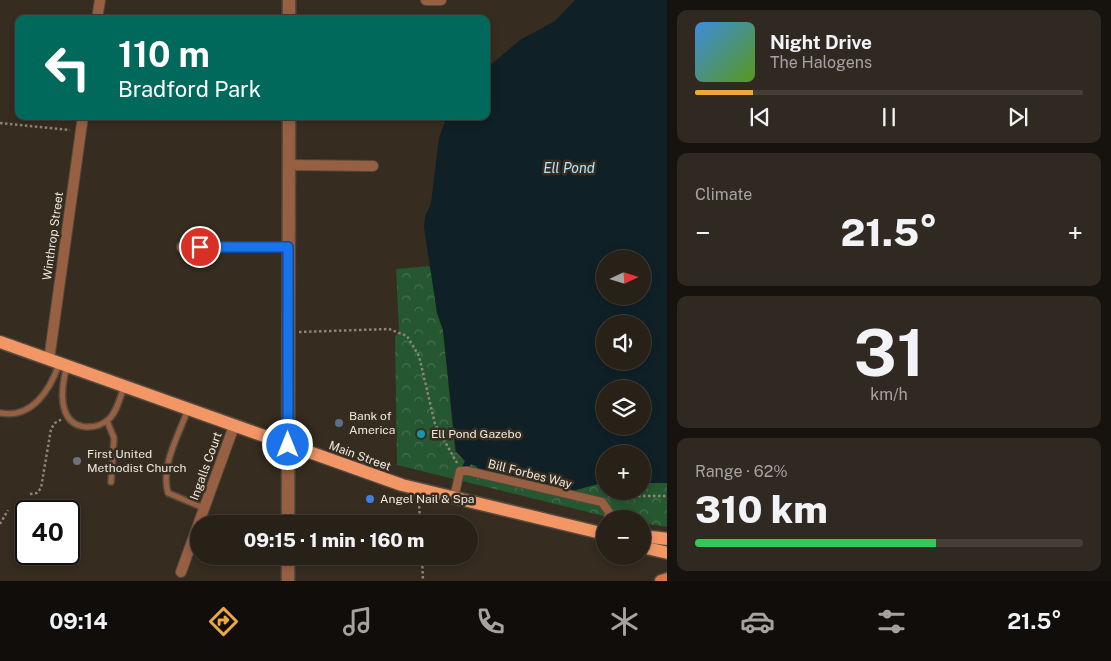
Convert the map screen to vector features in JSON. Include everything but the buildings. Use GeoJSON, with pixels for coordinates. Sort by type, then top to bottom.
{"type":"FeatureCollection","features":[{"type":"Feature","properties":{"kind":"main road","name":"Main Street"},"geometry":{"type":"LineString","coordinates":[[0,342],[288,445],[419,489],[596,531]]}},
{"type":"Feature","properties":{"kind":"main road"},"geometry":{"type":"LineString","coordinates":[[651,537],[667,539]]}},
{"type":"Feature","properties":{"kind":"main road"},"geometry":{"type":"LineString","coordinates":[[651,549],[667,552]]}},
{"type":"Feature","properties":{"kind":"main road"},"geometry":{"type":"LineString","coordinates":[[661,581],[667,579]]}},
{"type":"Feature","properties":{"kind":"street"},"geometry":{"type":"LineString","coordinates":[[98,15],[100,0]]}},
{"type":"Feature","properties":{"kind":"street"},"geometry":{"type":"LineString","coordinates":[[289,0],[289,15]]}},
{"type":"Feature","properties":{"kind":"street"},"geometry":{"type":"LineString","coordinates":[[426,0],[441,0]]}},
{"type":"Feature","properties":{"kind":"street","name":"Winthrop Street"},"geometry":{"type":"LineString","coordinates":[[59,363],[82,120]]}},
{"type":"Feature","properties":{"kind":"street"},"geometry":{"type":"LineString","coordinates":[[288,515],[289,120]]}},
{"type":"Feature","properties":{"kind":"street"},"geometry":{"type":"LineString","coordinates":[[289,165],[373,166]]}},
{"type":"Feature","properties":{"kind":"street"},"geometry":{"type":"LineString","coordinates":[[182,247],[288,247]]}},
{"type":"Feature","properties":{"kind":"street","name":"Ingalls Court"},"geometry":{"type":"LineString","coordinates":[[181,572],[234,426]]}},
{"type":"Feature","properties":{"kind":"street"},"geometry":{"type":"LineString","coordinates":[[454,498],[460,471]]}},
{"type":"Feature","properties":{"kind":"street","name":"Bill Forbes Way"},"geometry":{"type":"LineString","coordinates":[[460,471],[475,472],[602,502]]}},
{"type":"Feature","properties":{"kind":"street"},"geometry":{"type":"LineString","coordinates":[[602,502],[608,510]]}},
{"type":"Feature","properties":{"kind":"street"},"geometry":{"type":"LineString","coordinates":[[288,565],[288,581]]}},
{"type":"Feature","properties":{"kind":"lane"},"geometry":{"type":"LineString","coordinates":[[0,413],[18,412],[41,398],[51,385],[59,363]]}},
{"type":"Feature","properties":{"kind":"lane"},"geometry":{"type":"LineString","coordinates":[[59,363],[63,385],[63,403],[67,416],[73,422],[87,427],[107,421],[112,416],[124,386]]}},
{"type":"Feature","properties":{"kind":"lane"},"geometry":{"type":"LineString","coordinates":[[188,409],[167,469],[165,482],[168,493],[204,508]]}},
{"type":"Feature","properties":{"kind":"lane"},"geometry":{"type":"LineString","coordinates":[[107,421],[114,435],[111,482]]}},
{"type":"Feature","properties":{"kind":"path"},"geometry":{"type":"LineString","coordinates":[[0,123],[81,131]]}},
{"type":"Feature","properties":{"kind":"path"},"geometry":{"type":"LineString","coordinates":[[288,332],[389,330],[407,336],[419,356],[435,424],[460,471]]}},
{"type":"Feature","properties":{"kind":"path"},"geometry":{"type":"LineString","coordinates":[[30,494],[37,493],[41,488],[52,425],[67,416]]}},
{"type":"Feature","properties":{"kind":"path"},"geometry":{"type":"LineString","coordinates":[[419,489],[420,515]]}},
{"type":"Feature","properties":{"kind":"path"},"geometry":{"type":"LineString","coordinates":[[602,502],[606,497],[611,496],[667,496]]}},
{"type":"Feature","properties":{"kind":"path"},"geometry":{"type":"LineString","coordinates":[[0,524],[8,510]]}},
{"type":"Feature","properties":{"kind":"path"},"geometry":{"type":"LineString","coordinates":[[0,514],[4,516]]}},
{"type":"Feature","properties":{"kind":"path"},"geometry":{"type":"LineString","coordinates":[[422,565],[423,581]]}},
{"type":"Feature","properties":{"kind":"green space"},"geometry":{"type":"Polygon","coordinates":[[[431,266],[437,313],[443,330],[455,451],[465,461],[462,467],[467,469],[471,464],[547,485],[588,486],[596,484],[596,500],[651,500],[651,483],[667,483],[667,527],[651,524],[651,510],[596,510],[596,514],[397,465],[395,337],[399,331],[396,269],[431,266]]]}},
{"type":"Feature","properties":{"kind":"water","name":"Ell Pond"},"geometry":{"type":"Polygon","coordinates":[[[575,0],[667,0],[667,483],[651,483],[651,445],[596,445],[596,484],[569,492],[534,481],[481,472],[476,466],[471,464],[467,469],[462,467],[465,461],[456,451],[443,330],[437,313],[424,227],[425,217],[431,203],[439,138],[446,120],[490,120],[490,66],[520,40],[555,21],[575,0]]]}},
{"type":"Feature","properties":{"kind":"place","name":"Bank of America"},"geometry":{"type":"Point","coordinates":[339,423]}},
{"type":"Feature","properties":{"kind":"place","name":"Ell Pond Gazebo"},"geometry":{"type":"Point","coordinates":[421,434]}},
{"type":"Feature","properties":{"kind":"place","name":"First United Methodist Church"},"geometry":{"type":"Point","coordinates":[77,461]}},
{"type":"Feature","properties":{"kind":"place","name":"Angel Nail & Spa"},"geometry":{"type":"Point","coordinates":[370,499]}},
{"type":"Feature","properties":{"kind":"route"},"geometry":{"type":"LineString","coordinates":[[200,247],[288,247],[288,445]]}}]}
